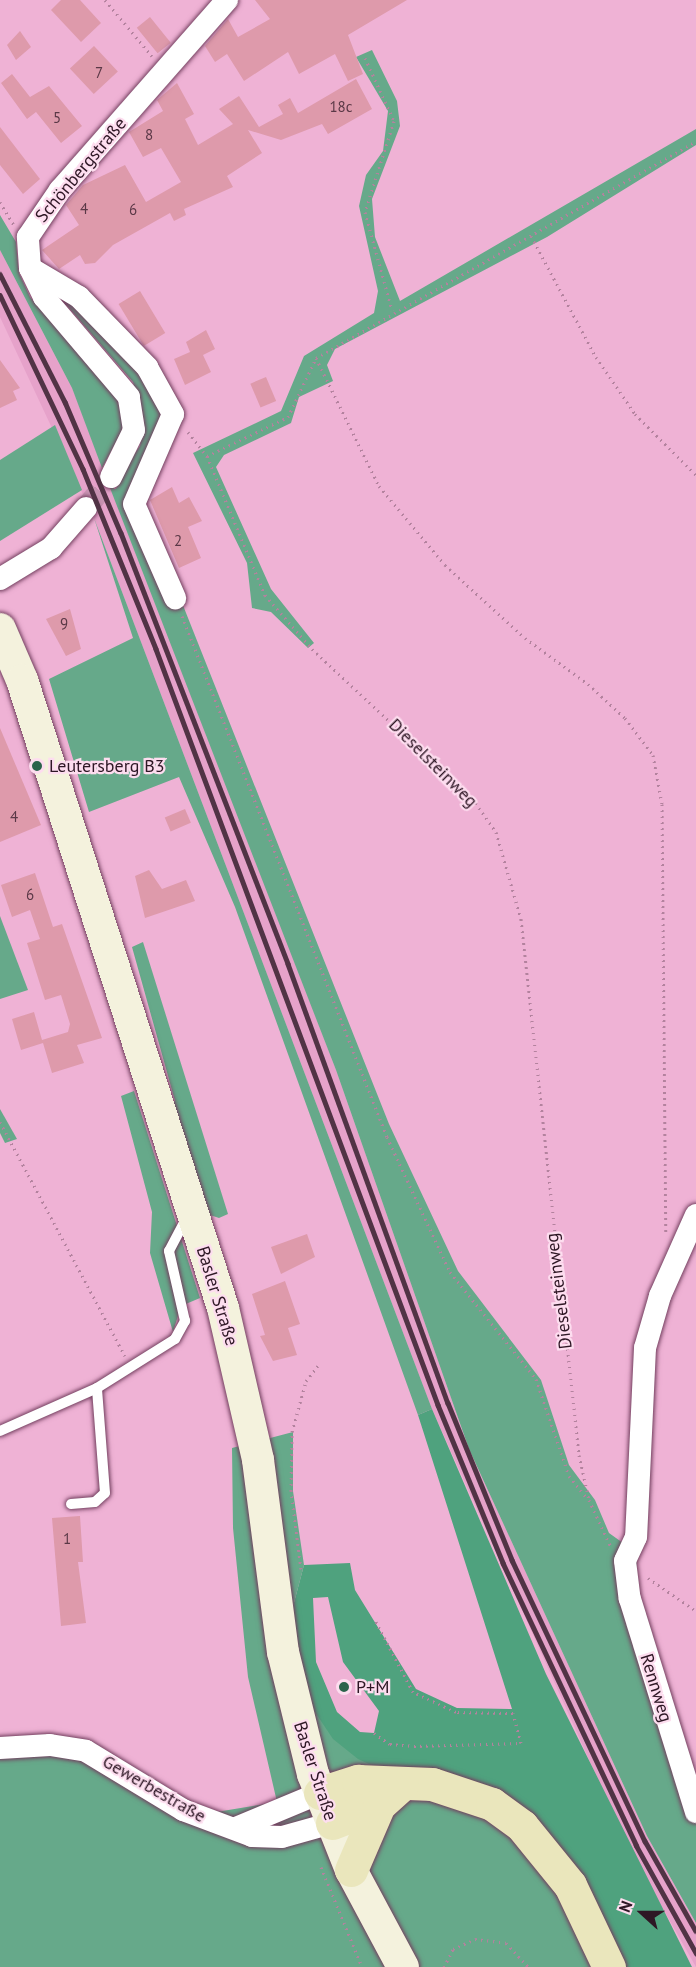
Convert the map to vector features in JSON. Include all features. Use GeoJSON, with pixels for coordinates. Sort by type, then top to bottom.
{"type":"FeatureCollection","features":[{"type":"Feature","properties":{"kind":"main road"},"geometry":{"type":"LineString","coordinates":[[326,1808],[432,1784],[475,1796],[522,1826],[570,1885],[609,1967]]}},
{"type":"Feature","properties":{"kind":"main road"},"geometry":{"type":"LineString","coordinates":[[351,1870],[391,1794]]}},
{"type":"Feature","properties":{"kind":"street","name":"Schönbergstraße"},"geometry":{"type":"LineString","coordinates":[[111,477],[132,439],[129,397],[44,297],[30,268],[28,237],[40,216],[227,0]]}},
{"type":"Feature","properties":{"kind":"street"},"geometry":{"type":"LineString","coordinates":[[30,268],[79,297],[147,367],[173,414],[134,504],[175,598]]}},
{"type":"Feature","properties":{"kind":"street"},"geometry":{"type":"LineString","coordinates":[[0,579],[51,548],[86,508]]}},
{"type":"Feature","properties":{"kind":"street","name":"Basler Straße"},"geometry":{"type":"LineString","coordinates":[[0,629],[25,687],[191,1212],[248,1405],[283,1652],[326,1808],[351,1870],[403,1967]]}},
{"type":"Feature","properties":{"kind":"street"},"geometry":{"type":"LineString","coordinates":[[625,1561],[636,1537],[645,1348],[660,1296],[676,1265],[696,1215]]}},
{"type":"Feature","properties":{"kind":"street","name":"Rennweg"},"geometry":{"type":"LineString","coordinates":[[625,1561],[630,1599],[696,1812]]}},
{"type":"Feature","properties":{"kind":"street","name":"Gewerbestraße"},"geometry":{"type":"LineString","coordinates":[[0,1748],[50,1744],[86,1751],[183,1810],[236,1827],[252,1836],[282,1837],[326,1808]]}},
{"type":"Feature","properties":{"kind":"street"},"geometry":{"type":"LineString","coordinates":[[236,1827],[326,1808]]}},
{"type":"Feature","properties":{"kind":"lane"},"geometry":{"type":"LineString","coordinates":[[0,1431],[97,1388],[174,1339],[185,1321],[169,1251],[179,1225],[191,1212]]}},
{"type":"Feature","properties":{"kind":"lane"},"geometry":{"type":"LineString","coordinates":[[71,1504],[95,1502],[105,1493],[97,1388]]}},
{"type":"Feature","properties":{"kind":"path"},"geometry":{"type":"LineString","coordinates":[[105,0],[166,72]]}},
{"type":"Feature","properties":{"kind":"path"},"geometry":{"type":"LineString","coordinates":[[365,58],[394,121],[365,212],[392,310]]}},
{"type":"Feature","properties":{"kind":"path"},"geometry":{"type":"LineString","coordinates":[[207,456],[288,417],[316,358],[392,310],[531,236],[696,141]]}},
{"type":"Feature","properties":{"kind":"path"},"geometry":{"type":"LineString","coordinates":[[531,236],[602,366],[635,414],[696,476]]}},
{"type":"Feature","properties":{"kind":"path"},"geometry":{"type":"LineString","coordinates":[[316,358],[379,486],[445,565],[525,638],[588,684],[625,718],[653,755],[662,804],[664,1196],[667,1247],[676,1265]]}},
{"type":"Feature","properties":{"kind":"path","name":"Dieselsteinweg"},"geometry":{"type":"LineString","coordinates":[[173,414],[207,456],[265,595],[312,650],[472,798],[496,832],[521,919],[554,1263],[589,1500]]}},
{"type":"Feature","properties":{"kind":"path"},"geometry":{"type":"LineString","coordinates":[[175,598],[387,1137],[450,1272],[536,1379],[569,1476],[589,1500],[613,1551],[696,1611]]}},
{"type":"Feature","properties":{"kind":"path"},"geometry":{"type":"LineString","coordinates":[[0,1122],[131,1368]]}},
{"type":"Feature","properties":{"kind":"path"},"geometry":{"type":"LineString","coordinates":[[301,1569],[291,1491],[292,1432],[306,1381],[320,1363]]}},
{"type":"Feature","properties":{"kind":"path"},"geometry":{"type":"LineString","coordinates":[[374,1733],[390,1743],[414,1746],[521,1743],[513,1713],[456,1712],[414,1692],[375,1620]]}},
{"type":"Feature","properties":{"kind":"path"},"geometry":{"type":"LineString","coordinates":[[330,1895],[362,1967]]}},
{"type":"Feature","properties":{"kind":"path"},"geometry":{"type":"LineString","coordinates":[[444,1967],[453,1949],[476,1939],[506,1943],[528,1967]]}},
{"type":"Feature","properties":{"kind":"shaded area"},"geometry":{"type":"Polygon","coordinates":[[[0,250],[72,388],[162,615],[336,1070],[469,1449],[647,1836],[696,1923],[696,1967],[629,1849],[432,1409],[94,518],[0,317],[0,250]]]}},
{"type":"Feature","properties":{"kind":"green space"},"geometry":{"type":"Polygon","coordinates":[[[372,50],[397,101],[400,126],[372,199],[375,237],[400,301],[696,129],[696,145],[547,237],[335,349],[327,365],[333,381],[299,397],[291,423],[224,455],[216,467],[271,589],[314,643],[308,648],[271,612],[252,608],[247,563],[193,453],[281,411],[304,356],[374,313],[378,291],[359,206],[366,175],[383,151],[388,111],[356,57],[372,50]]]}},
{"type":"Feature","properties":{"kind":"green space"},"geometry":{"type":"Polygon","coordinates":[[[0,215],[16,242],[19,273],[30,297],[118,395],[125,426],[102,468],[72,388],[0,250],[0,215]]]}},
{"type":"Feature","properties":{"kind":"green space"},"geometry":{"type":"Polygon","coordinates":[[[51,287],[138,362],[163,415],[136,487],[389,1124],[458,1271],[541,1380],[569,1465],[595,1500],[609,1533],[637,1553],[637,1591],[696,1782],[696,1923],[647,1836],[469,1449],[336,1070],[110,488],[140,446],[144,421],[133,382],[51,287]]]}},
{"type":"Feature","properties":{"kind":"green space"},"geometry":{"type":"Polygon","coordinates":[[[55,425],[82,490],[0,541],[0,460],[55,425]]]}},
{"type":"Feature","properties":{"kind":"green space"},"geometry":{"type":"Polygon","coordinates":[[[94,518],[432,1409],[418,1415],[235,907],[179,777],[89,812],[49,679],[133,638],[94,518]]]}},
{"type":"Feature","properties":{"kind":"green space"},"geometry":{"type":"Polygon","coordinates":[[[0,916],[28,990],[0,999],[0,916]]]}},
{"type":"Feature","properties":{"kind":"green space"},"geometry":{"type":"Polygon","coordinates":[[[143,942],[228,1214],[219,1218],[195,1210],[165,1106],[175,1101],[132,947],[143,942]]]}},
{"type":"Feature","properties":{"kind":"green space"},"geometry":{"type":"Polygon","coordinates":[[[134,1091],[200,1298],[181,1306],[173,1332],[150,1253],[152,1212],[121,1096],[134,1091]]]}},
{"type":"Feature","properties":{"kind":"green space"},"geometry":{"type":"Polygon","coordinates":[[[0,1109],[17,1139],[5,1143],[0,1133],[0,1109]]]}},
{"type":"Feature","properties":{"kind":"green space"},"geometry":{"type":"Polygon","coordinates":[[[432,1409],[546,1674],[692,1967],[626,1967],[591,1891],[562,1851],[358,1759],[333,1739],[307,1700],[291,1614],[304,1565],[350,1563],[355,1590],[416,1689],[457,1708],[512,1709],[418,1415],[432,1409]],[[328,1597],[313,1598],[316,1662],[337,1712],[360,1732],[374,1733],[379,1711],[343,1662],[328,1597]]]}},
{"type":"Feature","properties":{"kind":"green space"},"geometry":{"type":"Polygon","coordinates":[[[293,1432],[293,1491],[304,1565],[291,1614],[302,1679],[399,1773],[562,1851],[591,1891],[626,1967],[0,1967],[0,1739],[50,1734],[96,1744],[187,1804],[210,1813],[277,1802],[248,1677],[233,1528],[232,1448],[293,1432]]]}},
{"type":"Feature","properties":{"kind":"building"},"geometry":{"type":"Polygon","coordinates":[[[61,0],[80,0],[101,23],[81,42],[51,10],[61,0]]]}},
{"type":"Feature","properties":{"kind":"building"},"geometry":{"type":"Polygon","coordinates":[[[255,0],[407,0],[348,35],[363,74],[348,81],[335,54],[299,74],[288,52],[244,81],[227,54],[215,62],[205,46],[228,19],[238,37],[270,19],[255,0]]]}},
{"type":"Feature","properties":{"kind":"building"},"geometry":{"type":"Polygon","coordinates":[[[150,17],[171,43],[158,53],[137,28],[150,17]]]}},
{"type":"Feature","properties":{"kind":"building"},"geometry":{"type":"Polygon","coordinates":[[[20,31],[31,47],[16,60],[7,45],[20,31]]]}},
{"type":"Feature","properties":{"kind":"building"},"geometry":{"type":"Polygon","coordinates":[[[94,46],[118,72],[94,94],[70,69],[94,46]]]}},
{"type":"Feature","properties":{"kind":"building"},"geometry":{"type":"Polygon","coordinates":[[[12,74],[30,97],[49,86],[82,126],[61,143],[36,112],[27,119],[1,83],[12,74]]]}},
{"type":"Feature","properties":{"kind":"building"},"geometry":{"type":"Polygon","coordinates":[[[356,79],[372,109],[328,134],[322,124],[281,140],[248,130],[262,153],[227,176],[233,187],[184,209],[186,215],[174,221],[170,213],[113,245],[95,263],[85,264],[80,255],[59,269],[42,250],[79,225],[66,205],[83,185],[125,165],[146,202],[181,182],[161,148],[143,157],[129,132],[163,111],[157,100],[177,83],[194,114],[185,119],[198,145],[233,124],[219,109],[239,96],[259,127],[283,114],[278,105],[290,98],[298,113],[356,79]]]}},
{"type":"Feature","properties":{"kind":"building"},"geometry":{"type":"Polygon","coordinates":[[[0,127],[40,179],[23,194],[0,165],[0,127]]]}},
{"type":"Feature","properties":{"kind":"building"},"geometry":{"type":"Polygon","coordinates":[[[140,291],[165,333],[144,346],[119,304],[140,291]]]}},
{"type":"Feature","properties":{"kind":"building"},"geometry":{"type":"Polygon","coordinates":[[[206,330],[215,349],[203,355],[211,372],[185,385],[174,359],[190,352],[186,342],[206,330]]]}},
{"type":"Feature","properties":{"kind":"building"},"geometry":{"type":"Polygon","coordinates":[[[0,360],[20,388],[13,391],[17,400],[0,408],[0,360]]]}},
{"type":"Feature","properties":{"kind":"building"},"geometry":{"type":"Polygon","coordinates":[[[266,377],[276,401],[261,408],[250,384],[266,377]]]}},
{"type":"Feature","properties":{"kind":"building"},"geometry":{"type":"Polygon","coordinates":[[[172,487],[179,503],[189,497],[202,521],[188,527],[201,558],[179,568],[150,500],[172,487]]]}},
{"type":"Feature","properties":{"kind":"building"},"geometry":{"type":"Polygon","coordinates":[[[70,609],[81,649],[66,656],[46,619],[70,609]]]}},
{"type":"Feature","properties":{"kind":"building"},"geometry":{"type":"Polygon","coordinates":[[[0,728],[41,825],[0,842],[0,728]]]}},
{"type":"Feature","properties":{"kind":"building"},"geometry":{"type":"Polygon","coordinates":[[[185,809],[191,823],[171,831],[165,818],[185,809]]]}},
{"type":"Feature","properties":{"kind":"building"},"geometry":{"type":"Polygon","coordinates":[[[149,870],[162,889],[186,880],[195,901],[145,918],[135,876],[149,870]]]}},
{"type":"Feature","properties":{"kind":"building"},"geometry":{"type":"Polygon","coordinates":[[[35,873],[53,927],[62,924],[102,1038],[77,1045],[84,1063],[52,1073],[43,1043],[21,1050],[12,1019],[34,1012],[42,1040],[68,1032],[70,1024],[61,995],[45,1000],[27,943],[40,939],[30,910],[12,917],[1,885],[35,873]]]}},
{"type":"Feature","properties":{"kind":"building"},"geometry":{"type":"Polygon","coordinates":[[[307,1234],[315,1257],[281,1274],[271,1247],[307,1234]]]}},
{"type":"Feature","properties":{"kind":"building"},"geometry":{"type":"Polygon","coordinates":[[[285,1281],[300,1324],[288,1328],[297,1355],[273,1361],[260,1336],[265,1335],[252,1294],[285,1281]]]}},
{"type":"Feature","properties":{"kind":"building"},"geometry":{"type":"Polygon","coordinates":[[[80,1516],[83,1562],[78,1562],[86,1623],[61,1626],[52,1518],[80,1516]]]}},
{"type":"Feature","properties":{"kind":"tunnel"},"geometry":{"type":"LineString","coordinates":[[86,508],[111,477]]}},
{"type":"Feature","properties":{"kind":"railway"},"geometry":{"type":"LineString","coordinates":[[0,274],[65,402],[121,533],[288,964],[448,1403],[512,1560],[645,1841],[696,1931]]}},
{"type":"Feature","properties":{"kind":"railway"},"geometry":{"type":"LineString","coordinates":[[0,295],[83,469],[156,649],[438,1405],[503,1563],[636,1845],[696,1953]]}},
{"type":"Feature","properties":{"kind":"place","name":"Leutersberg B3"},"geometry":{"type":"Point","coordinates":[37,766]}},
{"type":"Feature","properties":{"kind":"place","name":"P+M"},"geometry":{"type":"Point","coordinates":[344,1687]}}]}
